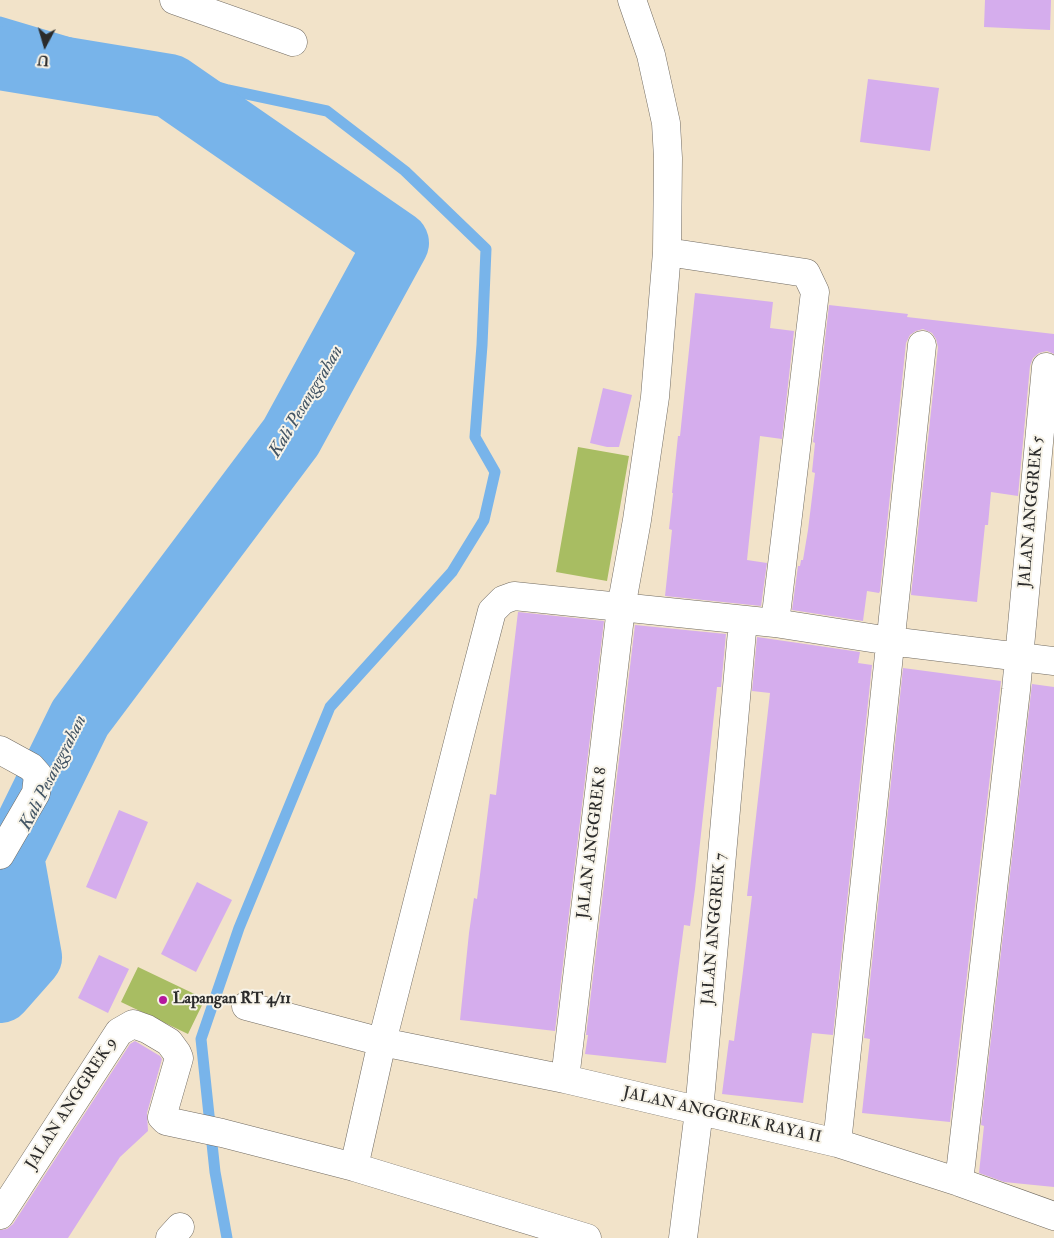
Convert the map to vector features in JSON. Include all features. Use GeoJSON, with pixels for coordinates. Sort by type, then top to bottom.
{"type":"FeatureCollection","features":[{"type":"Feature","properties":{"kind":"street"},"geometry":{"type":"LineString","coordinates":[[174,0],[292,42]]}},
{"type":"Feature","properties":{"kind":"street","name":"JALAN ANGGREK 8"},"geometry":{"type":"LineString","coordinates":[[565,1079],[621,608],[637,520],[654,397],[667,252],[668,158],[666,123],[651,55],[632,0]]}},
{"type":"Feature","properties":{"kind":"street"},"geometry":{"type":"LineString","coordinates":[[667,252],[806,273],[815,292],[775,623]]}},
{"type":"Feature","properties":{"kind":"street"},"geometry":{"type":"LineString","coordinates":[[837,1143],[922,345]]}},
{"type":"Feature","properties":{"kind":"street","name":"JALAN ANGGREK 5"},"geometry":{"type":"LineString","coordinates":[[959,1182],[1016,690],[1046,367]]}},
{"type":"Feature","properties":{"kind":"street"},"geometry":{"type":"LineString","coordinates":[[587,1238],[354,1167],[382,1042],[492,611],[503,600],[514,596],[775,623],[890,641],[1054,661]]}},
{"type":"Feature","properties":{"kind":"street","name":"JALAN ANGGREK 7"},"geometry":{"type":"LineString","coordinates":[[683,1238],[699,1110],[743,620]]}},
{"type":"Feature","properties":{"kind":"street"},"geometry":{"type":"LineString","coordinates":[[0,750],[31,767],[38,775],[36,793],[0,855]]}},
{"type":"Feature","properties":{"kind":"street","name":"JALAN ANGGREK RAYA II"},"geometry":{"type":"LineString","coordinates":[[246,1006],[382,1042],[565,1079],[756,1122],[837,1143],[959,1182],[1054,1216]]}},
{"type":"Feature","properties":{"kind":"street","name":"JALAN ANGGREK 9"},"geometry":{"type":"LineString","coordinates":[[0,1215],[119,1032],[133,1024],[147,1029],[169,1042],[179,1058],[162,1117],[166,1121],[222,1133],[354,1167]]}},
{"type":"Feature","properties":{"kind":"green space"},"geometry":{"type":"Polygon","coordinates":[[[578,447],[629,456],[607,581],[556,572],[578,447]]]}},
{"type":"Feature","properties":{"kind":"green space","name":"Lapangan RT 4/11"},"geometry":{"type":"Polygon","coordinates":[[[138,967],[205,999],[188,1034],[121,1002],[138,967]]]}},
{"type":"Feature","properties":{"kind":"building"},"geometry":{"type":"Polygon","coordinates":[[[985,0],[1051,0],[1050,30],[984,27],[985,0]]]}},
{"type":"Feature","properties":{"kind":"building"},"geometry":{"type":"Polygon","coordinates":[[[868,79],[939,88],[930,151],[860,142],[868,79]]]}},
{"type":"Feature","properties":{"kind":"building"},"geometry":{"type":"Polygon","coordinates":[[[695,293],[773,302],[770,328],[794,331],[782,439],[760,436],[747,560],[767,563],[761,606],[665,596],[672,530],[669,529],[672,493],[695,293]]]}},
{"type":"Feature","properties":{"kind":"building"},"geometry":{"type":"Polygon","coordinates":[[[829,305],[908,314],[907,317],[1054,334],[1054,354],[1047,351],[1039,353],[1033,358],[1030,366],[1018,496],[991,492],[988,525],[985,525],[977,602],[911,595],[938,347],[932,333],[923,329],[910,335],[906,343],[880,591],[879,593],[867,591],[863,621],[792,610],[798,566],[800,566],[801,560],[803,560],[815,473],[812,472],[815,443],[813,442],[829,305]]]}},
{"type":"Feature","properties":{"kind":"building"},"geometry":{"type":"Polygon","coordinates":[[[603,388],[632,395],[619,447],[607,447],[590,443],[603,388]]]}},
{"type":"Feature","properties":{"kind":"building"},"geometry":{"type":"Polygon","coordinates":[[[518,612],[604,621],[555,1031],[460,1020],[469,933],[474,898],[477,899],[490,794],[496,795],[518,612]]]}},
{"type":"Feature","properties":{"kind":"building"},"geometry":{"type":"Polygon","coordinates":[[[635,625],[726,634],[721,687],[717,687],[690,926],[684,925],[666,1063],[585,1054],[635,625]]]}},
{"type":"Feature","properties":{"kind":"building"},"geometry":{"type":"Polygon","coordinates":[[[757,637],[860,652],[858,663],[872,665],[833,1035],[812,1033],[803,1103],[722,1094],[729,1040],[734,1041],[752,896],[747,896],[770,693],[752,691],[757,637]]]}},
{"type":"Feature","properties":{"kind":"building"},"geometry":{"type":"Polygon","coordinates":[[[903,668],[1001,681],[950,1122],[862,1113],[870,1039],[864,1038],[903,668]]]}},
{"type":"Feature","properties":{"kind":"building"},"geometry":{"type":"Polygon","coordinates":[[[1032,684],[1054,687],[1054,1187],[1004,1182],[979,1173],[984,1126],[981,1125],[1032,684]]]}},
{"type":"Feature","properties":{"kind":"building"},"geometry":{"type":"Polygon","coordinates":[[[119,810],[148,822],[116,899],[86,887],[119,810]]]}},
{"type":"Feature","properties":{"kind":"building"},"geometry":{"type":"Polygon","coordinates":[[[197,882],[232,900],[196,972],[161,954],[197,882]]]}},
{"type":"Feature","properties":{"kind":"building"},"geometry":{"type":"Polygon","coordinates":[[[99,955],[129,969],[108,1013],[78,998],[99,955]]]}},
{"type":"Feature","properties":{"kind":"building"},"geometry":{"type":"Polygon","coordinates":[[[135,1041],[162,1059],[147,1113],[148,1131],[120,1157],[68,1238],[0,1238],[0,1230],[7,1229],[13,1224],[130,1044],[135,1041]]]}},
{"type":"Feature","properties":{"kind":"waterway"},"geometry":{"type":"LineString","coordinates":[[0,22],[228,90],[327,111],[405,171],[486,249],[482,345],[475,437],[495,472],[484,520],[452,572],[330,707],[239,928],[201,1039],[215,1172],[227,1238]]}},
{"type":"Feature","properties":{"kind":"waterway","name":"Kali Pesanggrahan"},"geometry":{"type":"LineString","coordinates":[[0,58],[170,86],[397,243],[291,437],[80,718],[12,857],[30,957],[0,991]]}},
{"type":"Feature","properties":{"kind":"place","name":"Lapangan RT 4/11"},"geometry":{"type":"Point","coordinates":[163,1000]}}]}
